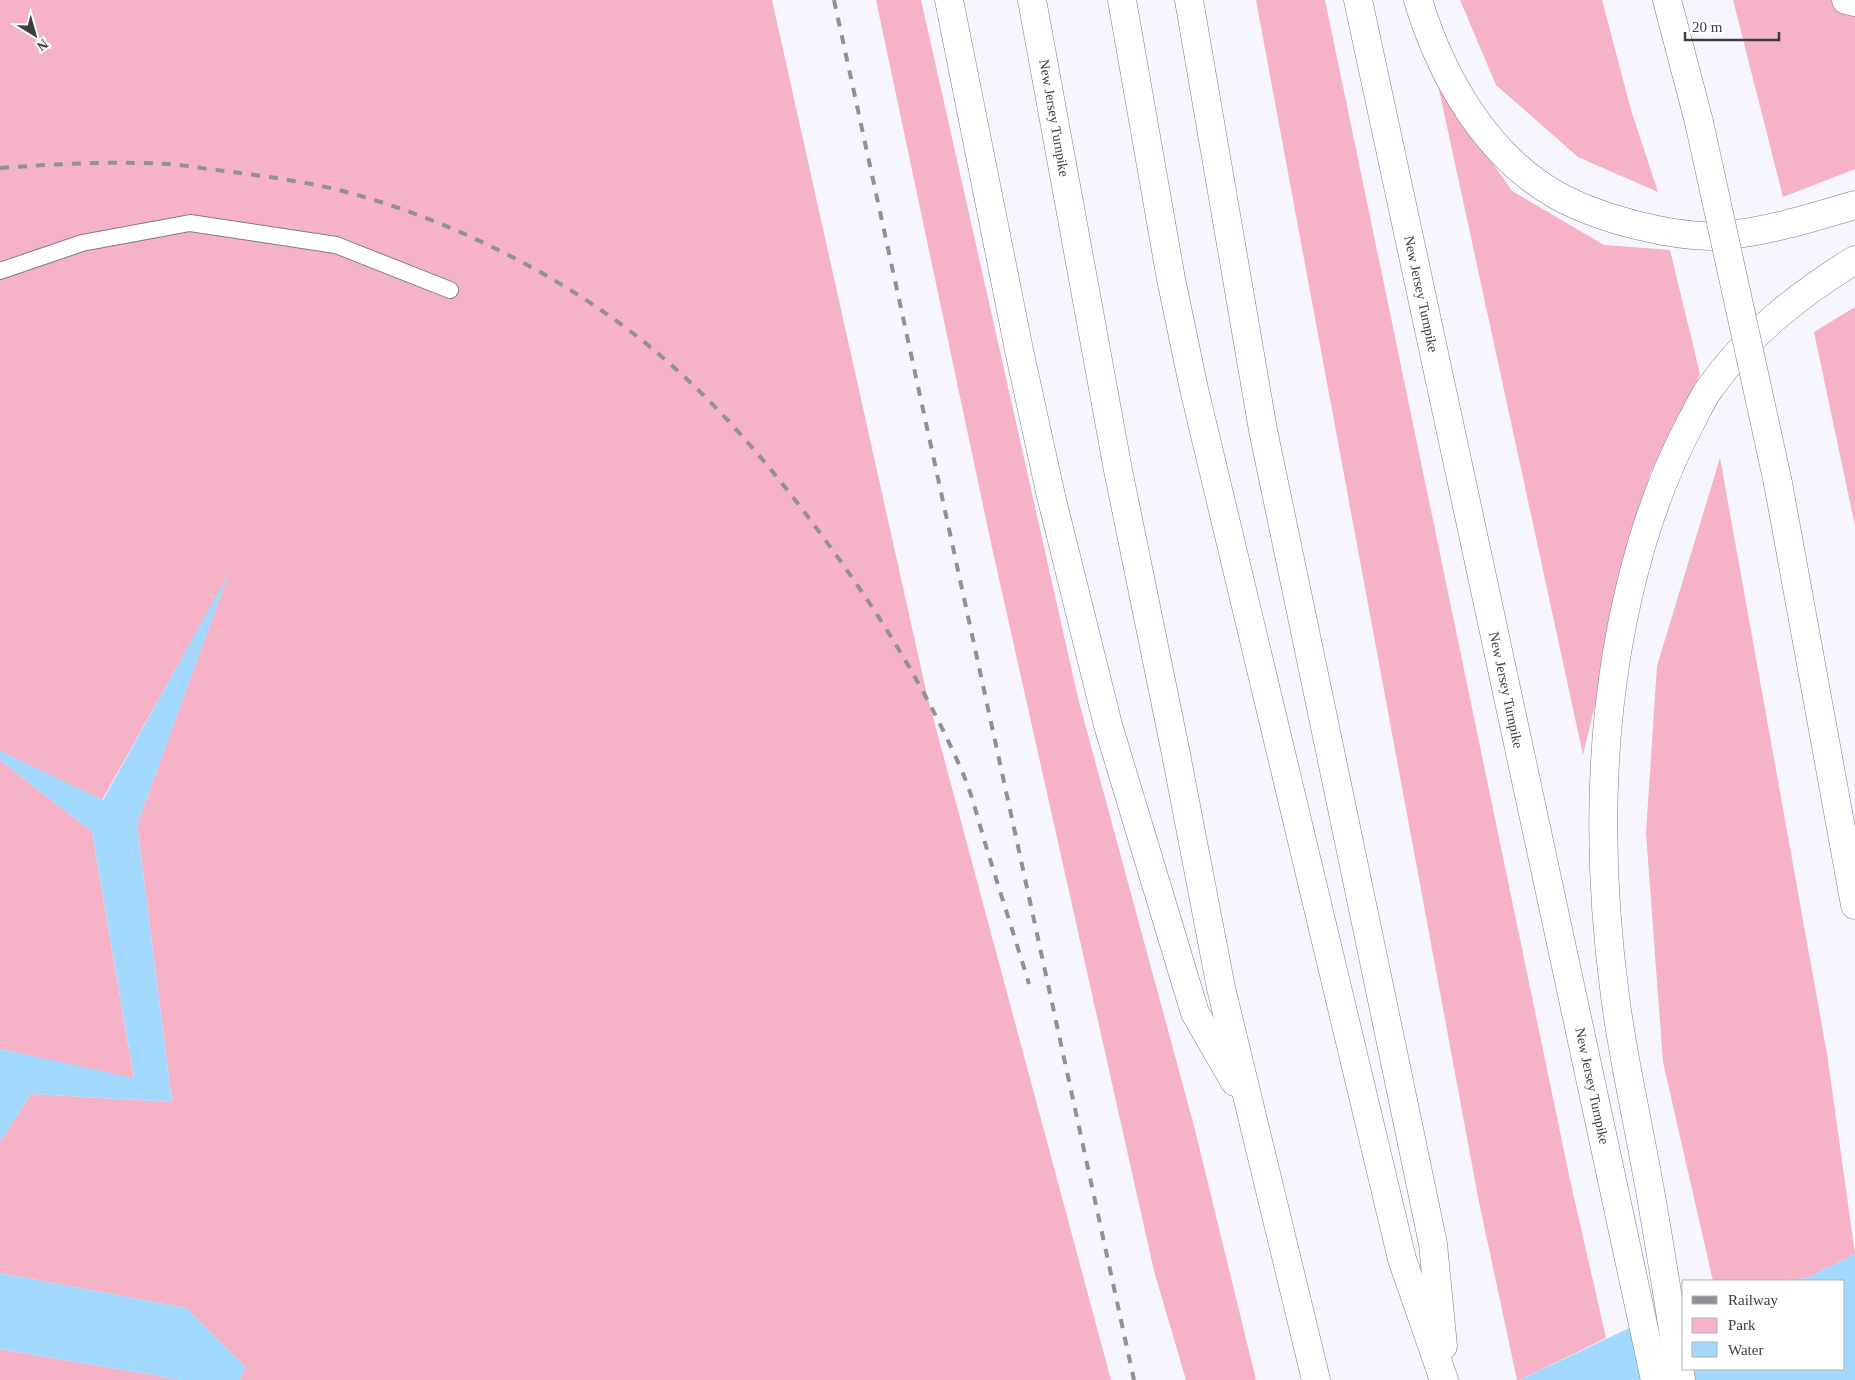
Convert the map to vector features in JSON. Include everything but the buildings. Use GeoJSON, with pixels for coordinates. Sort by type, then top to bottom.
{"type":"FeatureCollection","features":[{"type":"Feature","properties":{"kind":"highway","name":"New Jersey Turnpike"},"geometry":{"type":"LineString","coordinates":[[1032,0],[1116,460],[1221,988],[1316,1380]]}},
{"type":"Feature","properties":{"kind":"highway"},"geometry":{"type":"LineString","coordinates":[[1122,0],[1167,260],[1194,389],[1402,1259],[1445,1380]]}},
{"type":"Feature","properties":{"kind":"highway"},"geometry":{"type":"LineString","coordinates":[[1189,0],[1263,430],[1433,1244],[1445,1380]]}},
{"type":"Feature","properties":{"kind":"highway","name":"New Jersey Turnpike"},"geometry":{"type":"LineString","coordinates":[[1358,0],[1655,1380]]}},
{"type":"Feature","properties":{"kind":"highway"},"geometry":{"type":"LineString","coordinates":[[1418,0],[1426,29],[1450,81],[1479,124],[1512,162],[1557,195],[1606,218],[1667,232],[1728,235],[1796,223],[1855,205]]}},
{"type":"Feature","properties":{"kind":"highway"},"geometry":{"type":"LineString","coordinates":[[1667,0],[1699,122],[1778,483],[1813,665],[1855,905]]}},
{"type":"Feature","properties":{"kind":"highway"},"geometry":{"type":"LineString","coordinates":[[1846,0],[1855,2]]}},
{"type":"Feature","properties":{"kind":"highway"},"geometry":{"type":"LineString","coordinates":[[952,10],[1019,350],[1057,523],[1108,724],[1195,1013],[1251,1110]]}},
{"type":"Feature","properties":{"kind":"highway"},"geometry":{"type":"LineString","coordinates":[[1681,1380],[1644,1158],[1624,1060],[1614,994],[1604,856],[1609,711],[1618,644],[1630,586],[1650,517],[1674,454],[1709,388],[1759,330],[1813,286],[1855,260]]}},
{"type":"Feature","properties":{"kind":"lane"},"geometry":{"type":"LineString","coordinates":[[0,271],[82,243],[190,224],[336,245],[450,290]]}},
{"type":"Feature","properties":{"kind":"green space"},"geometry":{"type":"Polygon","coordinates":[[[0,0],[772,0],[927,695],[1111,1380],[240,1380],[245,1367],[186,1308],[0,1273],[0,1142],[31,1094],[172,1102],[137,825],[227,578],[102,800],[0,751],[0,0]]]}},
{"type":"Feature","properties":{"kind":"green space"},"geometry":{"type":"Polygon","coordinates":[[[876,0],[921,0],[1078,698],[1195,1130],[1256,1380],[1186,1380],[1154,1271],[991,543],[876,0]]]}},
{"type":"Feature","properties":{"kind":"green space"},"geometry":{"type":"Polygon","coordinates":[[[1256,0],[1325,0],[1570,1180],[1606,1338],[1520,1380],[1517,1380],[1478,1197],[1256,0]]]}},
{"type":"Feature","properties":{"kind":"green space"},"geometry":{"type":"Polygon","coordinates":[[[1460,0],[1602,0],[1631,110],[1658,192],[1578,157],[1496,85],[1460,0]]]}},
{"type":"Feature","properties":{"kind":"green space"},"geometry":{"type":"Polygon","coordinates":[[[1733,0],[1831,0],[1855,8],[1855,169],[1783,197],[1733,0]]]}},
{"type":"Feature","properties":{"kind":"green space"},"geometry":{"type":"Polygon","coordinates":[[[1438,85],[1512,191],[1604,245],[1670,250],[1700,374],[1650,474],[1583,755],[1438,85]]]}},
{"type":"Feature","properties":{"kind":"green space"},"geometry":{"type":"Polygon","coordinates":[[[1855,307],[1855,526],[1814,332],[1855,307]]]}},
{"type":"Feature","properties":{"kind":"green space"},"geometry":{"type":"Polygon","coordinates":[[[1720,458],[1827,1054],[1855,1254],[1807,1278],[1786,1280],[1713,1280],[1663,1062],[1646,833],[1657,666],[1720,458]]]}},
{"type":"Feature","properties":{"kind":"green space"},"geometry":{"type":"Polygon","coordinates":[[[0,760],[92,832],[134,1079],[0,1049],[0,760]]]}},
{"type":"Feature","properties":{"kind":"green space"},"geometry":{"type":"Polygon","coordinates":[[[0,1349],[182,1380],[0,1380],[0,1349]]]}},
{"type":"Feature","properties":{"kind":"water"},"geometry":{"type":"Polygon","coordinates":[[[229,573],[137,825],[172,1102],[31,1094],[0,1142],[0,1049],[134,1078],[92,832],[0,760],[0,751],[103,800],[229,573]]]}},
{"type":"Feature","properties":{"kind":"water"},"geometry":{"type":"Polygon","coordinates":[[[1855,1254],[1855,1380],[1520,1380],[1682,1303],[1682,1370],[1845,1370],[1845,1280],[1786,1280],[1807,1278],[1855,1254]]]}},
{"type":"Feature","properties":{"kind":"water"},"geometry":{"type":"Polygon","coordinates":[[[0,1273],[186,1308],[245,1367],[240,1380],[182,1380],[0,1349],[0,1273]]]}},
{"type":"Feature","properties":{"kind":"railway"},"geometry":{"type":"LineString","coordinates":[[834,0],[1134,1380]]}},
{"type":"Feature","properties":{"kind":"railway"},"geometry":{"type":"LineString","coordinates":[[0,168],[84,163],[167,164],[282,179],[339,190],[421,216],[502,252],[579,296],[649,346],[697,388],[761,458],[841,561],[899,650],[934,712],[964,776],[1029,984]]}}]}
